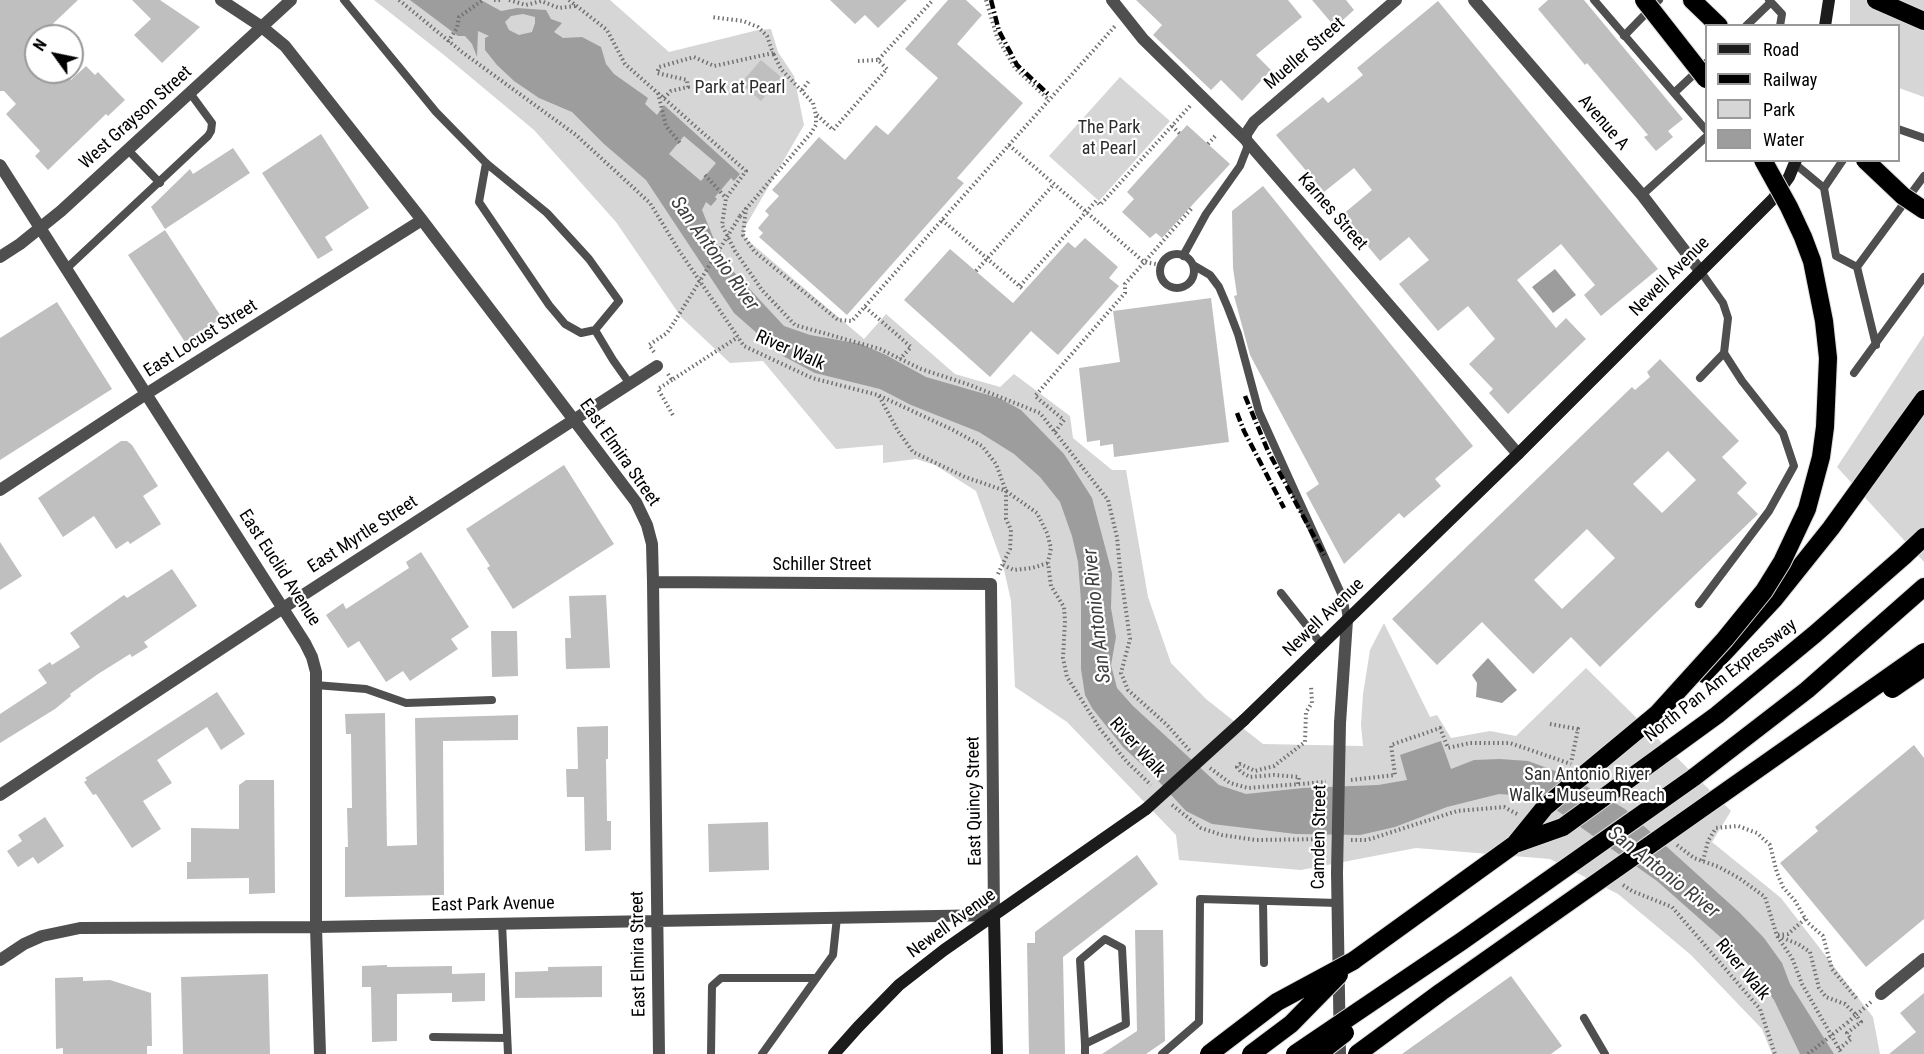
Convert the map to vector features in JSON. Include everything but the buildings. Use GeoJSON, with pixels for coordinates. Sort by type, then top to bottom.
{"type":"FeatureCollection","features":[{"type":"Feature","properties":{"kind":"highway"},"geometry":{"type":"LineString","coordinates":[[1644,0],[1705,76]]}},
{"type":"Feature","properties":{"kind":"highway"},"geometry":{"type":"LineString","coordinates":[[1692,0],[1717,24]]}},
{"type":"Feature","properties":{"kind":"highway"},"geometry":{"type":"LineString","coordinates":[[1876,0],[1923,21]]}},
{"type":"Feature","properties":{"kind":"highway"},"geometry":{"type":"LineString","coordinates":[[1657,714],[1725,639],[1770,582],[1801,524],[1814,487],[1821,457],[1826,427],[1828,358],[1818,289],[1812,261],[1803,237],[1764,162]]}},
{"type":"Feature","properties":{"kind":"highway"},"geometry":{"type":"LineString","coordinates":[[1867,162],[1903,196],[1924,210]]}},
{"type":"Feature","properties":{"kind":"highway"},"geometry":{"type":"LineString","coordinates":[[1515,844],[1545,807],[1690,688],[1728,650],[1775,598],[1831,528],[1924,399]]}},
{"type":"Feature","properties":{"kind":"highway","name":"North Pan Am Expressway"},"geometry":{"type":"LineString","coordinates":[[1209,1054],[1277,1002],[1353,961],[1515,844],[1563,827],[1717,715],[1815,634],[1924,537]]}},
{"type":"Feature","properties":{"kind":"highway"},"geometry":{"type":"LineString","coordinates":[[1295,1054],[1462,941],[1693,778],[1807,690],[1924,587]]}},
{"type":"Feature","properties":{"kind":"highway"},"geometry":{"type":"LineString","coordinates":[[1357,1054],[1441,992],[1924,652]]}},
{"type":"Feature","properties":{"kind":"highway"},"geometry":{"type":"LineString","coordinates":[[1365,1054],[1924,667]]}},
{"type":"Feature","properties":{"kind":"highway"},"geometry":{"type":"LineString","coordinates":[[1318,1054],[1462,941]]}},
{"type":"Feature","properties":{"kind":"highway","name":"North Pan Am Expressway"},"geometry":{"type":"LineString","coordinates":[[1251,1054],[1291,1024],[1353,961]]}},
{"type":"Feature","properties":{"kind":"main road"},"geometry":{"type":"LineString","coordinates":[[1825,24],[1829,0]]}},
{"type":"Feature","properties":{"kind":"main road","name":"Newell Avenue"},"geometry":{"type":"LineString","coordinates":[[834,1054],[899,985],[944,950],[1146,809],[1244,720],[1518,454],[1701,272],[1773,199],[1789,177],[1795,162]]}},
{"type":"Feature","properties":{"kind":"main road","name":"East Quincy Street"},"geometry":{"type":"LineString","coordinates":[[994,915],[997,1054]]}},
{"type":"Feature","properties":{"kind":"street","name":"East Elmira Street"},"geometry":{"type":"LineString","coordinates":[[221,0],[262,27],[285,46],[422,220],[636,502],[647,525],[652,544],[653,582],[659,1054]]}},
{"type":"Feature","properties":{"kind":"street","name":"West Grayson Street"},"geometry":{"type":"LineString","coordinates":[[0,257],[41,228],[291,0]]}},
{"type":"Feature","properties":{"kind":"street","name":"Karnes Street"},"geometry":{"type":"LineString","coordinates":[[1112,0],[1143,39],[1246,140],[1518,454]]}},
{"type":"Feature","properties":{"kind":"street","name":"Mueller Street"},"geometry":{"type":"LineString","coordinates":[[1246,140],[1246,134],[1254,122],[1396,0]]}},
{"type":"Feature","properties":{"kind":"street","name":"Avenue A"},"geometry":{"type":"LineString","coordinates":[[1474,0],[1642,195],[1701,272]]}},
{"type":"Feature","properties":{"kind":"street","name":"East Euclid Avenue"},"geometry":{"type":"LineString","coordinates":[[0,165],[312,657],[316,672],[316,927],[320,1054]]}},
{"type":"Feature","properties":{"kind":"street","name":"East Locust Street"},"geometry":{"type":"LineString","coordinates":[[0,490],[146,394],[422,220]]}},
{"type":"Feature","properties":{"kind":"street","name":"East Myrtle Street"},"geometry":{"type":"LineString","coordinates":[[0,795],[630,384],[659,362]]}},
{"type":"Feature","properties":{"kind":"street","name":"Schiller Street"},"geometry":{"type":"LineString","coordinates":[[653,582],[991,584]]}},
{"type":"Feature","properties":{"kind":"street","name":"East Quincy Street"},"geometry":{"type":"LineString","coordinates":[[991,584],[994,915]]}},
{"type":"Feature","properties":{"kind":"street","name":"Camden Street"},"geometry":{"type":"LineString","coordinates":[[1340,1054],[1337,873],[1340,723],[1347,620]]}},
{"type":"Feature","properties":{"kind":"street","name":"East Park Avenue"},"geometry":{"type":"LineString","coordinates":[[0,960],[24,944],[42,936],[80,928],[316,927],[994,915]]}},
{"type":"Feature","properties":{"kind":"street"},"geometry":{"type":"LineString","coordinates":[[1881,994],[1924,959]]}},
{"type":"Feature","properties":{"kind":"lane"},"geometry":{"type":"LineString","coordinates":[[344,0],[436,112],[486,163],[547,213],[589,259],[619,301],[595,330],[581,333],[566,324],[549,305],[479,202],[486,163]]}},
{"type":"Feature","properties":{"kind":"lane"},"geometry":{"type":"LineString","coordinates":[[1594,0],[1705,128]]}},
{"type":"Feature","properties":{"kind":"lane"},"geometry":{"type":"LineString","coordinates":[[1624,36],[1659,0]]}},
{"type":"Feature","properties":{"kind":"lane"},"geometry":{"type":"LineString","coordinates":[[1748,24],[1770,1],[1782,14],[1780,24]]}},
{"type":"Feature","properties":{"kind":"lane"},"geometry":{"type":"LineString","coordinates":[[1674,93],[1705,65]]}},
{"type":"Feature","properties":{"kind":"lane"},"geometry":{"type":"LineString","coordinates":[[67,268],[160,183],[203,142],[211,131],[212,123],[190,93]]}},
{"type":"Feature","properties":{"kind":"lane"},"geometry":{"type":"LineString","coordinates":[[1900,129],[1924,138]]}},
{"type":"Feature","properties":{"kind":"lane"},"geometry":{"type":"LineString","coordinates":[[1642,195],[1705,139]]}},
{"type":"Feature","properties":{"kind":"lane"},"geometry":{"type":"LineString","coordinates":[[1183,256],[1206,214],[1240,166],[1246,140]]}},
{"type":"Feature","properties":{"kind":"lane"},"geometry":{"type":"LineString","coordinates":[[128,150],[160,183]]}},
{"type":"Feature","properties":{"kind":"lane"},"geometry":{"type":"LineString","coordinates":[[1795,162],[1824,188],[1836,256],[1857,267],[1876,345]]}},
{"type":"Feature","properties":{"kind":"lane"},"geometry":{"type":"LineString","coordinates":[[1824,188],[1842,162]]}},
{"type":"Feature","properties":{"kind":"lane"},"geometry":{"type":"LineString","coordinates":[[1857,267],[1924,176]]}},
{"type":"Feature","properties":{"kind":"lane"},"geometry":{"type":"LineString","coordinates":[[1192,265],[1193,278],[1189,283],[1177,288],[1165,284],[1161,278],[1161,265],[1170,256],[1183,256],[1192,265],[1210,275],[1219,287],[1238,334],[1259,412],[1344,600],[1347,620]]}},
{"type":"Feature","properties":{"kind":"lane"},"geometry":{"type":"LineString","coordinates":[[1700,378],[1724,352],[1728,318],[1723,303],[1701,272]]}},
{"type":"Feature","properties":{"kind":"lane"},"geometry":{"type":"LineString","coordinates":[[1854,373],[1924,277]]}},
{"type":"Feature","properties":{"kind":"lane"},"geometry":{"type":"LineString","coordinates":[[595,330],[612,360],[630,384]]}},
{"type":"Feature","properties":{"kind":"lane"},"geometry":{"type":"LineString","coordinates":[[1699,604],[1769,511],[1794,466],[1783,434],[1742,381],[1724,352]]}},
{"type":"Feature","properties":{"kind":"lane"},"geometry":{"type":"LineString","coordinates":[[1281,593],[1322,645]]}},
{"type":"Feature","properties":{"kind":"lane"},"geometry":{"type":"LineString","coordinates":[[315,685],[366,689],[406,703],[492,700]]}},
{"type":"Feature","properties":{"kind":"lane"},"geometry":{"type":"LineString","coordinates":[[1162,1054],[1199,1022],[1200,899],[1338,903]]}},
{"type":"Feature","properties":{"kind":"lane"},"geometry":{"type":"LineString","coordinates":[[1263,901],[1263,963]]}},
{"type":"Feature","properties":{"kind":"lane"},"geometry":{"type":"LineString","coordinates":[[762,1054],[833,955],[837,917]]}},
{"type":"Feature","properties":{"kind":"lane"},"geometry":{"type":"LineString","coordinates":[[502,922],[508,1054]]}},
{"type":"Feature","properties":{"kind":"lane"},"geometry":{"type":"LineString","coordinates":[[1084,1044],[1126,1024],[1122,948],[1105,939],[1080,960],[1084,1044],[1085,1054]]}},
{"type":"Feature","properties":{"kind":"lane"},"geometry":{"type":"LineString","coordinates":[[711,1054],[712,986],[721,978],[816,978]]}},
{"type":"Feature","properties":{"kind":"lane"},"geometry":{"type":"LineString","coordinates":[[1584,1018],[1605,1054]]}},
{"type":"Feature","properties":{"kind":"lane"},"geometry":{"type":"LineString","coordinates":[[433,1037],[507,1038]]}},
{"type":"Feature","properties":{"kind":"path","name":"River Walk"},"geometry":{"type":"LineString","coordinates":[[399,0],[448,42],[576,135],[650,203],[678,249],[744,346],[812,378],[878,395],[982,446],[996,464],[1006,491],[1037,513],[1047,533],[1051,548],[1048,563],[1051,586],[1064,607],[1063,658],[1067,677],[1100,729],[1127,762],[1159,793]]}},
{"type":"Feature","properties":{"kind":"path"},"geometry":{"type":"LineString","coordinates":[[448,42],[457,28],[459,17],[483,0]]}},
{"type":"Feature","properties":{"kind":"path"},"geometry":{"type":"LineString","coordinates":[[494,0],[501,0]]}},
{"type":"Feature","properties":{"kind":"path"},"geometry":{"type":"LineString","coordinates":[[509,0],[526,5],[541,1],[559,8],[577,6]]}},
{"type":"Feature","properties":{"kind":"path"},"geometry":{"type":"LineString","coordinates":[[569,0],[607,30],[625,64],[746,171],[726,198],[705,174]]}},
{"type":"Feature","properties":{"kind":"path"},"geometry":{"type":"LineString","coordinates":[[858,61],[878,60],[933,0]]}},
{"type":"Feature","properties":{"kind":"path"},"geometry":{"type":"LineString","coordinates":[[986,0],[997,37],[1015,68],[1049,100]]}},
{"type":"Feature","properties":{"kind":"path"},"geometry":{"type":"LineString","coordinates":[[672,380],[649,345],[667,333],[740,216],[816,125],[813,103],[781,69],[767,36],[758,27],[743,21],[711,17]]}},
{"type":"Feature","properties":{"kind":"path"},"geometry":{"type":"LineString","coordinates":[[746,208],[743,235],[754,251],[838,320],[852,321],[1124,17]]}},
{"type":"Feature","properties":{"kind":"path"},"geometry":{"type":"LineString","coordinates":[[664,98],[671,91],[688,87],[687,80],[657,73],[658,67],[694,57],[714,66],[773,53]]}},
{"type":"Feature","properties":{"kind":"path"},"geometry":{"type":"LineString","coordinates":[[816,115],[833,130],[887,69],[878,60]]}},
{"type":"Feature","properties":{"kind":"path"},"geometry":{"type":"LineString","coordinates":[[802,90],[809,81]]}},
{"type":"Feature","properties":{"kind":"path"},"geometry":{"type":"LineString","coordinates":[[658,93],[666,126],[680,143]]}},
{"type":"Feature","properties":{"kind":"path"},"geometry":{"type":"LineString","coordinates":[[1020,286],[1096,201],[1100,205],[1200,95]]}},
{"type":"Feature","properties":{"kind":"path"},"geometry":{"type":"LineString","coordinates":[[1189,108],[1194,113]]}},
{"type":"Feature","properties":{"kind":"path"},"geometry":{"type":"LineString","coordinates":[[1172,126],[1180,134]]}},
{"type":"Feature","properties":{"kind":"path"},"geometry":{"type":"LineString","coordinates":[[1209,127],[1222,138]]}},
{"type":"Feature","properties":{"kind":"path"},"geometry":{"type":"LineString","coordinates":[[1208,144],[1217,134]]}},
{"type":"Feature","properties":{"kind":"path"},"geometry":{"type":"LineString","coordinates":[[1009,145],[1144,262],[1161,265]]}},
{"type":"Feature","properties":{"kind":"path"},"geometry":{"type":"LineString","coordinates":[[976,271],[1054,184]]}},
{"type":"Feature","properties":{"kind":"path","name":"River Walk"},"geometry":{"type":"LineString","coordinates":[[726,198],[722,225],[735,251],[762,290],[795,325],[880,349],[921,369],[1040,412],[1108,500],[1117,537],[1130,639],[1121,673],[1128,690],[1167,725],[1194,756]]}},
{"type":"Feature","properties":{"kind":"path"},"geometry":{"type":"LineString","coordinates":[[1055,432],[1064,420],[1035,396],[1125,293],[1125,284],[1199,201]]}},
{"type":"Feature","properties":{"kind":"path"},"geometry":{"type":"LineString","coordinates":[[942,220],[1024,290]]}},
{"type":"Feature","properties":{"kind":"path"},"geometry":{"type":"LineString","coordinates":[[865,307],[911,347],[900,359]]}},
{"type":"Feature","properties":{"kind":"path"},"geometry":{"type":"LineString","coordinates":[[674,417],[658,389],[738,337]]}},
{"type":"Feature","properties":{"kind":"path"},"geometry":{"type":"LineString","coordinates":[[878,395],[913,452],[965,477],[1006,491],[1006,519],[1011,530],[1010,549],[991,584]]}},
{"type":"Feature","properties":{"kind":"path"},"geometry":{"type":"LineString","coordinates":[[1003,565],[1014,570],[1048,563]]}},
{"type":"Feature","properties":{"kind":"path"},"geometry":{"type":"LineString","coordinates":[[1298,784],[1299,777],[1274,775],[1250,777],[1237,767],[1240,764],[1255,771],[1274,766],[1305,742],[1306,712],[1312,703],[1311,686]]}},
{"type":"Feature","properties":{"kind":"path"},"geometry":{"type":"LineString","coordinates":[[1349,781],[1395,775],[1391,745],[1440,728],[1448,748],[1470,743],[1510,743],[1573,765],[1578,729],[1550,724]]}},
{"type":"Feature","properties":{"kind":"path"},"geometry":{"type":"LineString","coordinates":[[1203,762],[1230,783],[1248,788],[1337,782]]}},
{"type":"Feature","properties":{"kind":"path","name":"River Walk"},"geometry":{"type":"LineString","coordinates":[[1167,800],[1183,816],[1201,828],[1222,835],[1257,840],[1335,839]]}},
{"type":"Feature","properties":{"kind":"path"},"geometry":{"type":"LineString","coordinates":[[1346,840],[1367,840],[1457,810],[1504,807],[1521,816]]}},
{"type":"Feature","properties":{"kind":"path"},"geometry":{"type":"LineString","coordinates":[[1703,861],[1708,841],[1716,828],[1738,826],[1757,833],[1770,845],[1783,887],[1808,923],[1823,936],[1832,969],[1857,999]]}},
{"type":"Feature","properties":{"kind":"path"},"geometry":{"type":"LineString","coordinates":[[1675,844],[1694,858],[1719,867],[1739,878],[1765,897],[1777,936],[1792,958],[1802,984],[1840,1052],[1851,1039],[1847,1033],[1861,1022],[1845,1005],[1827,997],[1819,988],[1810,952],[1798,944],[1777,936]]}},
{"type":"Feature","properties":{"kind":"path","name":"River Walk"},"geometry":{"type":"LineString","coordinates":[[1614,879],[1632,891],[1672,907],[1760,1009],[1775,1054]]}},
{"type":"Feature","properties":{"kind":"path"},"geometry":{"type":"LineString","coordinates":[[1777,936],[1788,934],[1806,918]]}},
{"type":"Feature","properties":{"kind":"path"},"geometry":{"type":"LineString","coordinates":[[1808,1054],[1856,1016]]}},
{"type":"Feature","properties":{"kind":"green space","name":"San Antonio River Walk - Museum Reach"},"geometry":{"type":"Polygon","coordinates":[[[374,0],[610,0],[669,52],[758,30],[771,29],[778,52],[794,76],[804,125],[744,229],[745,238],[864,339],[886,314],[955,374],[1000,387],[1014,374],[1070,416],[1073,438],[1112,470],[1126,470],[1148,597],[1171,663],[1206,699],[1263,744],[1363,746],[1361,725],[1363,694],[1370,650],[1384,623],[1430,717],[1437,715],[1451,738],[1490,731],[1516,736],[1586,668],[1731,811],[1712,842],[1781,898],[1873,1017],[1880,1054],[1772,1054],[1762,1029],[1691,955],[1618,894],[1550,859],[1416,848],[1301,870],[1179,860],[1176,835],[1067,722],[1015,687],[1011,601],[1003,565],[976,491],[935,465],[916,459],[883,463],[883,445],[836,449],[763,361],[730,363],[681,317],[616,222],[534,130],[374,0]]]}},
{"type":"Feature","properties":{"kind":"green space"},"geometry":{"type":"Polygon","coordinates":[[[1850,0],[1924,0],[1924,97],[1900,88],[1900,24],[1850,24],[1850,0]]]}},
{"type":"Feature","properties":{"kind":"green space","name":"The Park at Pearl"},"geometry":{"type":"Polygon","coordinates":[[[1120,77],[1170,121],[1099,201],[1049,156],[1120,77]]]}},
{"type":"Feature","properties":{"kind":"green space"},"geometry":{"type":"Polygon","coordinates":[[[1924,335],[1924,562],[1837,467],[1924,335]]]}},
{"type":"Feature","properties":{"kind":"water","name":"San Antonio River"},"geometry":{"type":"Polygon","coordinates":[[[410,0],[481,0],[501,11],[517,8],[546,10],[551,19],[562,23],[554,32],[563,38],[582,37],[601,47],[606,64],[614,74],[648,98],[645,104],[657,115],[664,105],[740,174],[734,181],[731,178],[715,197],[717,199],[711,206],[706,202],[702,210],[713,237],[731,269],[784,326],[810,335],[861,344],[926,377],[999,398],[1021,410],[1064,454],[1092,498],[1112,573],[1111,608],[1116,637],[1111,665],[1117,688],[1133,706],[1219,785],[1246,794],[1303,788],[1378,785],[1407,780],[1400,755],[1441,741],[1451,769],[1474,760],[1500,759],[1528,761],[1569,776],[1625,809],[1740,913],[1764,938],[1782,963],[1790,984],[1834,1054],[1800,1054],[1774,1000],[1735,950],[1657,881],[1545,802],[1527,796],[1499,794],[1447,807],[1395,827],[1360,835],[1296,834],[1212,824],[1186,811],[1123,747],[1092,708],[1085,695],[1081,669],[1081,601],[1078,562],[1060,502],[1040,477],[1014,454],[979,432],[911,405],[880,389],[815,373],[783,356],[734,313],[646,180],[604,144],[572,112],[539,98],[514,81],[485,50],[485,38],[489,36],[478,31],[477,57],[472,44],[465,36],[458,36],[410,0]],[[523,14],[511,16],[505,22],[509,30],[519,35],[532,32],[535,23],[535,17],[523,14]],[[684,136],[669,154],[701,181],[716,163],[684,136]]]}},
{"type":"Feature","properties":{"kind":"water"},"geometry":{"type":"Polygon","coordinates":[[[1555,269],[1576,295],[1553,313],[1532,287],[1555,269]]]}},
{"type":"Feature","properties":{"kind":"water"},"geometry":{"type":"Polygon","coordinates":[[[1488,658],[1517,690],[1502,703],[1476,697],[1477,683],[1472,675],[1488,658]]]}},
{"type":"Feature","properties":{"kind":"railway"},"geometry":{"type":"LineString","coordinates":[[991,0],[999,31],[1017,65],[1049,95]]}},
{"type":"Feature","properties":{"kind":"railway"},"geometry":{"type":"LineString","coordinates":[[1245,396],[1268,451],[1324,555]]}},
{"type":"Feature","properties":{"kind":"railway"},"geometry":{"type":"LineString","coordinates":[[1237,413],[1284,508]]}},
{"type":"Feature","properties":{"kind":"park label","name":"Park at Pearl"},"geometry":{"type":"Point","coordinates":[740,88]}}]}
